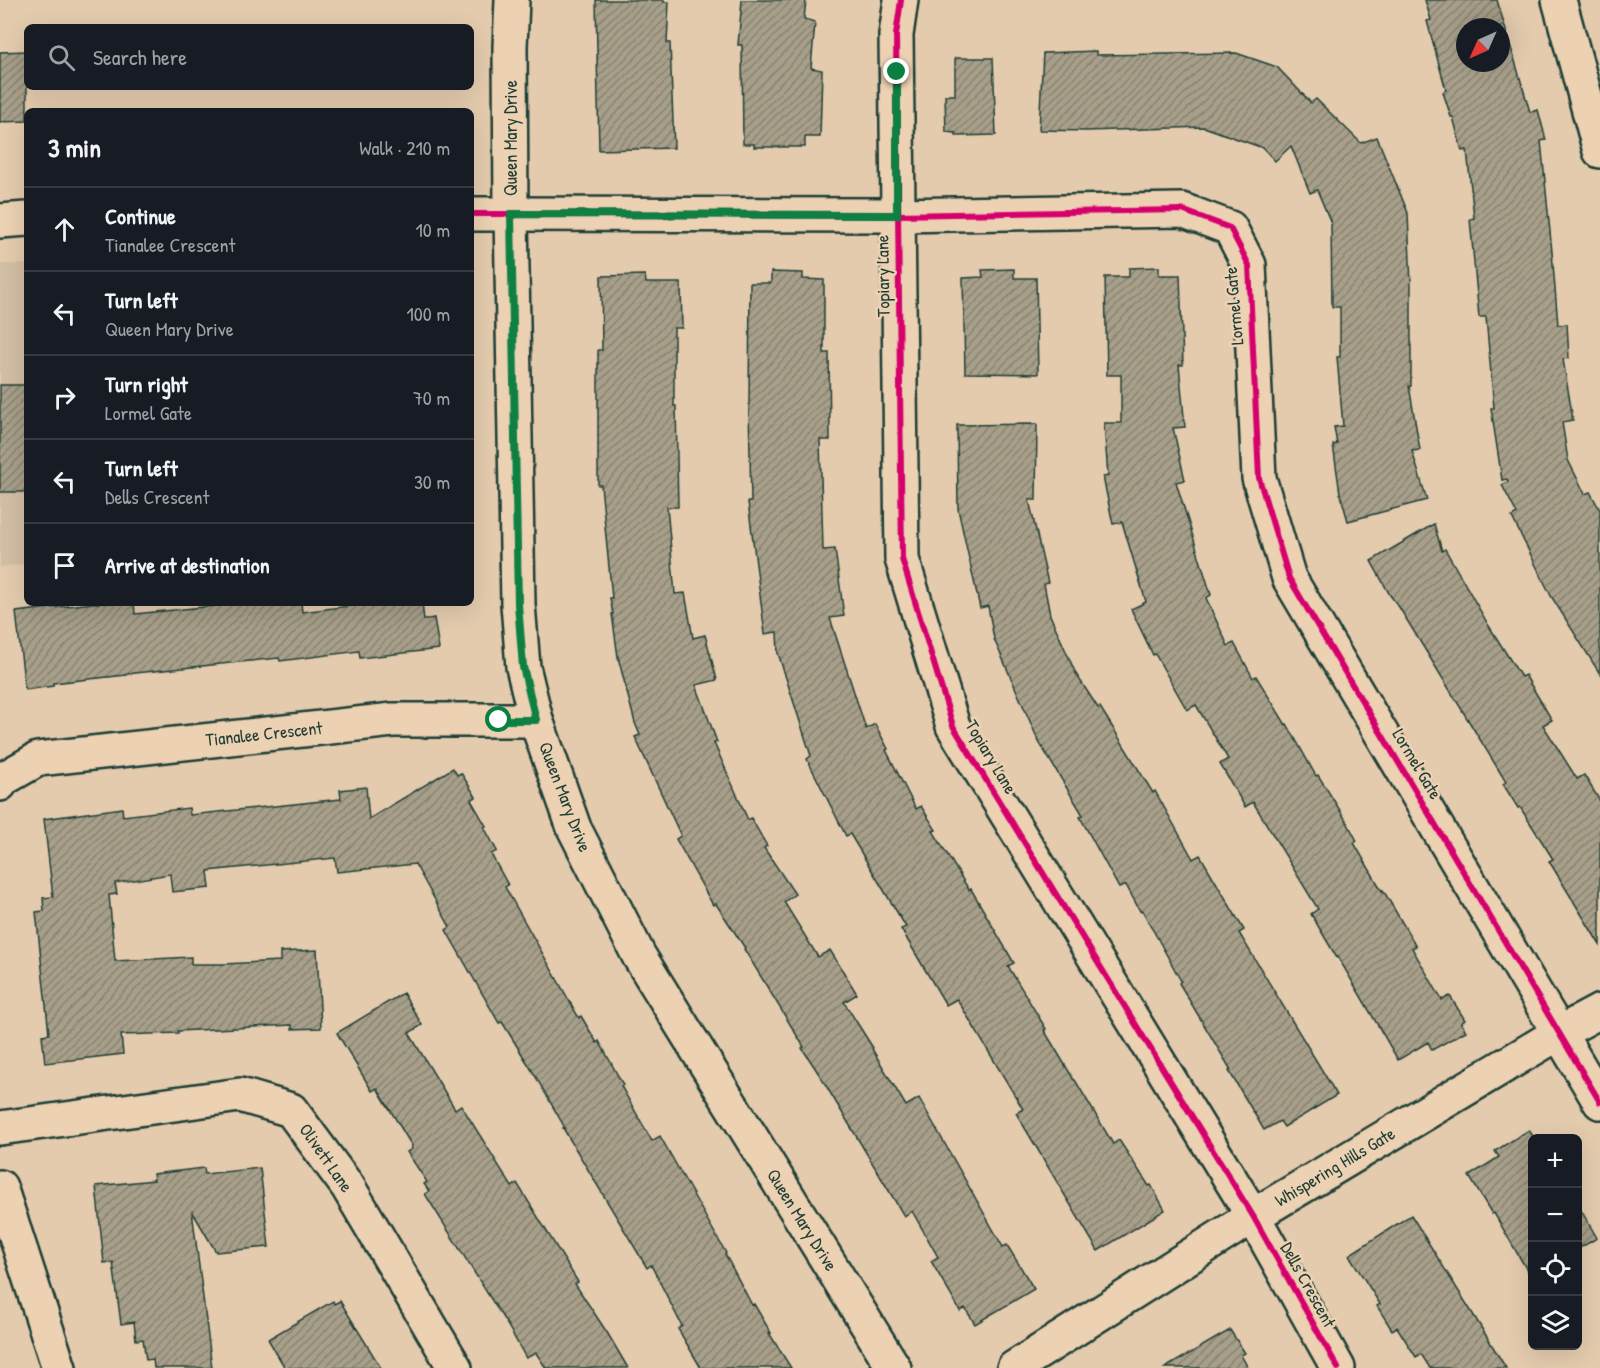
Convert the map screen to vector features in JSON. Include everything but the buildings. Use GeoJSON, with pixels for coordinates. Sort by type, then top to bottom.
{"type":"FeatureCollection","features":[{"type":"Feature","properties":{"kind":"street","name":"Queen Mary Drive"},"geometry":{"type":"LineString","coordinates":[[512,0],[511,214],[518,604],[523,667],[536,720],[574,828],[639,957],[894,1368]]}},
{"type":"Feature","properties":{"kind":"street"},"geometry":{"type":"LineString","coordinates":[[897,215],[896,35],[901,0]]}},
{"type":"Feature","properties":{"kind":"street"},"geometry":{"type":"LineString","coordinates":[[1559,0],[1600,151]]}},
{"type":"Feature","properties":{"kind":"street","name":"Lormel Gate"},"geometry":{"type":"LineString","coordinates":[[474,214],[897,215],[1182,210],[1230,228],[1250,265],[1259,478],[1289,578],[1600,1102]]}},
{"type":"Feature","properties":{"kind":"street"},"geometry":{"type":"LineString","coordinates":[[0,214],[24,217]]}},
{"type":"Feature","properties":{"kind":"street","name":"Topiary Lane"},"geometry":{"type":"LineString","coordinates":[[897,215],[902,559],[953,726],[1253,1216]]}},
{"type":"Feature","properties":{"kind":"street"},"geometry":{"type":"LineString","coordinates":[[0,221],[24,217]]}},
{"type":"Feature","properties":{"kind":"street","name":"Tianalee Crescent"},"geometry":{"type":"LineString","coordinates":[[0,784],[3,779],[38,759],[393,720],[536,720]]}},
{"type":"Feature","properties":{"kind":"street","name":"Whispering Hills Gate"},"geometry":{"type":"LineString","coordinates":[[1014,1368],[1253,1216],[1559,1032],[1600,1011]]}},
{"type":"Feature","properties":{"kind":"street","name":"Olivett Lane"},"geometry":{"type":"LineString","coordinates":[[0,1128],[240,1095],[291,1110],[348,1187],[455,1368]]}},
{"type":"Feature","properties":{"kind":"street"},"geometry":{"type":"LineString","coordinates":[[0,1187],[59,1368]]}},
{"type":"Feature","properties":{"kind":"street","name":"Dells Crescent"},"geometry":{"type":"LineString","coordinates":[[1253,1216],[1338,1368]]}},
{"type":"Feature","properties":{"kind":"shaded area"},"geometry":{"type":"Polygon","coordinates":[[[0,264],[24,264],[24,564],[0,567],[0,264]]]}},
{"type":"Feature","properties":{"kind":"cycle path"},"geometry":{"type":"LineString","coordinates":[[901,0],[896,35],[902,559],[953,726],[1253,1216],[1338,1368]]}},
{"type":"Feature","properties":{"kind":"cycle path"},"geometry":{"type":"LineString","coordinates":[[474,214],[897,215],[1182,210],[1230,228],[1249,265],[1259,478],[1289,578],[1600,1102]]}},
{"type":"Feature","properties":{"kind":"route"},"geometry":{"type":"LineString","coordinates":[[499,720],[536,720],[523,667],[518,604],[511,214],[897,215],[897,72]]}}]}
